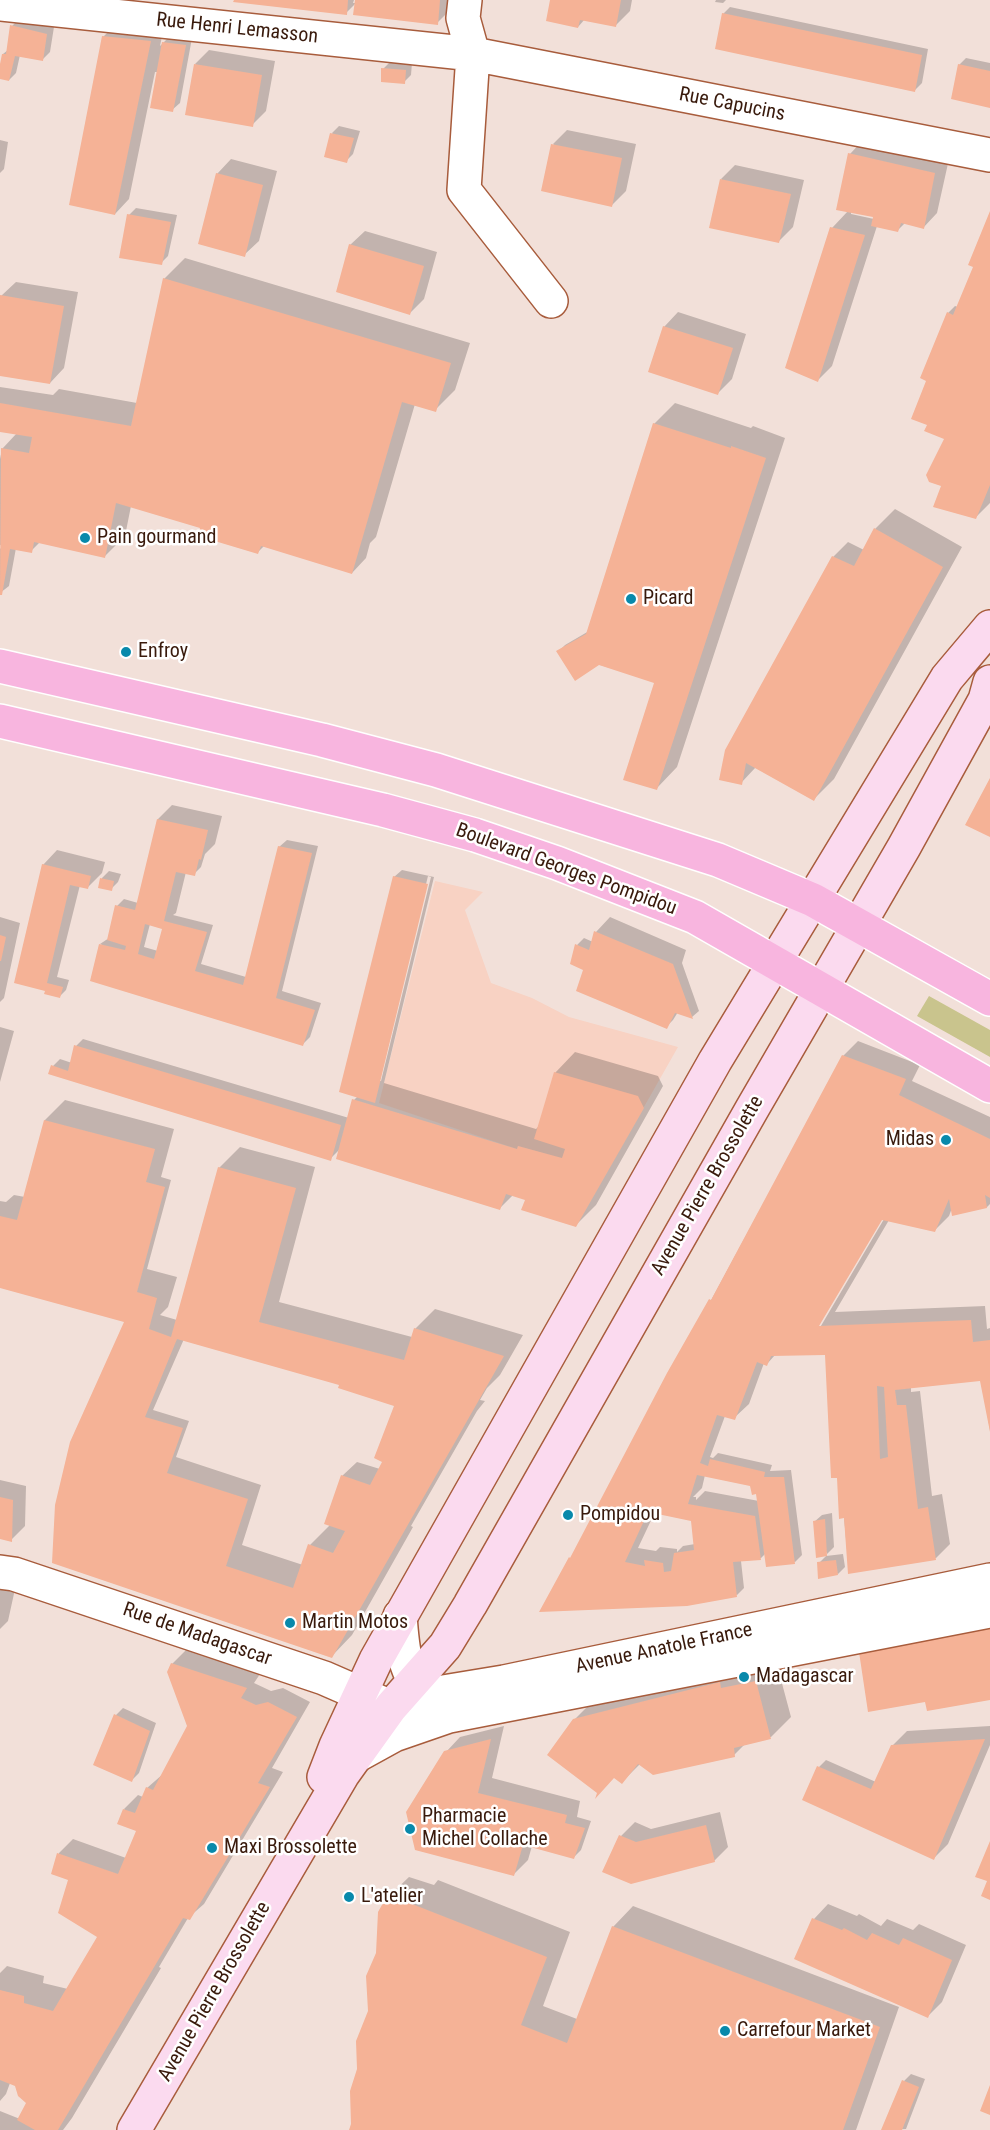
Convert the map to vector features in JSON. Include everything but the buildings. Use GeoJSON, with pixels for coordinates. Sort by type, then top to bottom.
{"type":"FeatureCollection","features":[{"type":"Feature","properties":{"kind":"main road","name":"Avenue Pierre Brossolette"},"geometry":{"type":"LineString","coordinates":[[134,2130],[296,1854],[348,1745],[359,1694],[400,1616],[698,1090],[947,678],[990,627]]}},
{"type":"Feature","properties":{"kind":"main road"},"geometry":{"type":"LineString","coordinates":[[0,666],[322,740],[436,770],[718,860],[813,900],[990,999]]}},
{"type":"Feature","properties":{"kind":"main road","name":"Avenue Pierre Brossolette"},"geometry":{"type":"LineString","coordinates":[[348,1745],[391,1707],[429,1697],[445,1646],[904,847],[985,700],[990,682]]}},
{"type":"Feature","properties":{"kind":"main road","name":"Boulevard Georges Pompidou"},"geometry":{"type":"LineString","coordinates":[[0,721],[383,810],[475,835],[557,863],[695,917],[990,1086]]}},
{"type":"Feature","properties":{"kind":"street"},"geometry":{"type":"LineString","coordinates":[[465,0],[463,18],[473,54],[464,190],[551,301]]}},
{"type":"Feature","properties":{"kind":"street","name":"Rue Henri Lemasson"},"geometry":{"type":"LineString","coordinates":[[0,4],[473,54]]}},
{"type":"Feature","properties":{"kind":"street","name":"Rue Capucins"},"geometry":{"type":"LineString","coordinates":[[473,54],[990,155]]}},
{"type":"Feature","properties":{"kind":"street","name":"Rue de Madagascar"},"geometry":{"type":"LineString","coordinates":[[0,1572],[25,1577],[324,1678],[391,1707]]}},
{"type":"Feature","properties":{"kind":"street","name":"Avenue Anatole France"},"geometry":{"type":"LineString","coordinates":[[348,1745],[394,1735],[429,1697],[990,1580]]}},
{"type":"Feature","properties":{"kind":"street","name":"Avenue Anatole France"},"geometry":{"type":"LineString","coordinates":[[429,1697],[990,1611]]}},
{"type":"Feature","properties":{"kind":"street"},"geometry":{"type":"LineString","coordinates":[[400,1616],[404,1658],[429,1697]]}},
{"type":"Feature","properties":{"kind":"shaded area"},"geometry":{"type":"Polygon","coordinates":[[[435,881],[483,892],[465,910],[491,983],[532,998],[569,1017],[678,1047],[607,1172],[518,1146],[517,1149],[379,1103],[435,881]]]}},
{"type":"Feature","properties":{"kind":"shaded area"},"geometry":{"type":"Polygon","coordinates":[[[929,996],[990,1030],[990,1057],[917,1016],[929,996]]]}},
{"type":"Feature","properties":{"kind":"place","name":"Pain gourmand"},"geometry":{"type":"Point","coordinates":[85,538]}},
{"type":"Feature","properties":{"kind":"place","name":"Picard"},"geometry":{"type":"Point","coordinates":[631,599]}},
{"type":"Feature","properties":{"kind":"place","name":"Enfroy"},"geometry":{"type":"Point","coordinates":[126,652]}},
{"type":"Feature","properties":{"kind":"place","name":"Midas"},"geometry":{"type":"Point","coordinates":[946,1140]}},
{"type":"Feature","properties":{"kind":"place","name":"Pompidou"},"geometry":{"type":"Point","coordinates":[568,1515]}},
{"type":"Feature","properties":{"kind":"place","name":"Martin Motos"},"geometry":{"type":"Point","coordinates":[290,1623]}},
{"type":"Feature","properties":{"kind":"place","name":"Madagascar"},"geometry":{"type":"Point","coordinates":[744,1677]}},
{"type":"Feature","properties":{"kind":"place","name":"Pharmacie Michel Collache"},"geometry":{"type":"Point","coordinates":[410,1829]}},
{"type":"Feature","properties":{"kind":"place","name":"Maxi Brossolette"},"geometry":{"type":"Point","coordinates":[212,1848]}},
{"type":"Feature","properties":{"kind":"place","name":"L'atelier"},"geometry":{"type":"Point","coordinates":[349,1897]}},
{"type":"Feature","properties":{"kind":"place","name":"Carrefour Market"},"geometry":{"type":"Point","coordinates":[725,2031]}}]}
